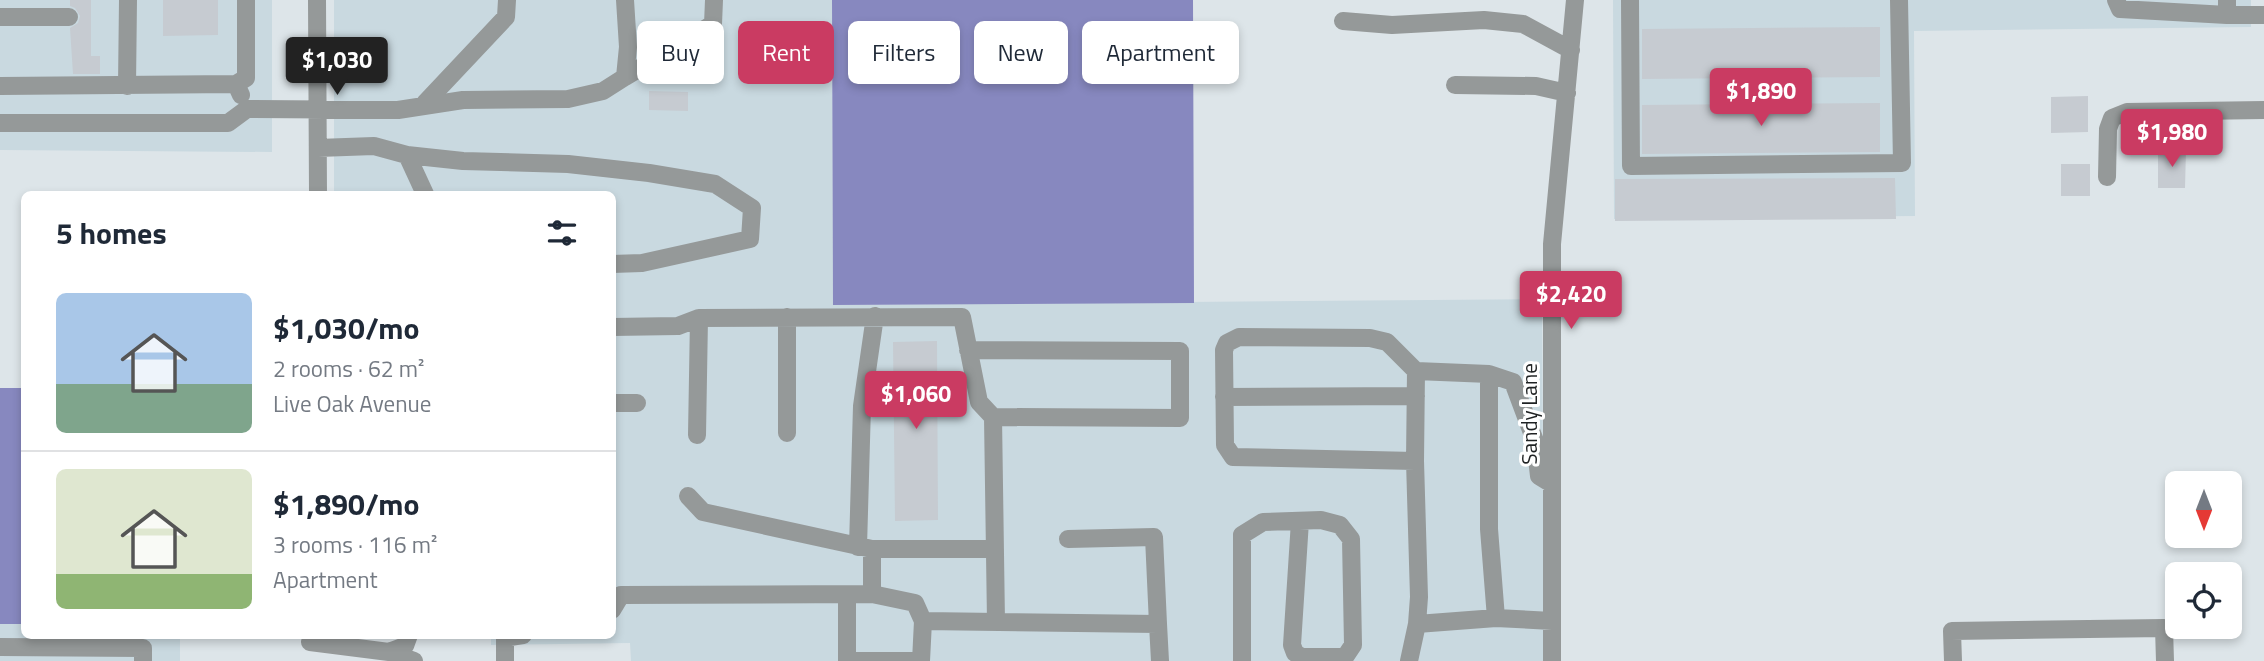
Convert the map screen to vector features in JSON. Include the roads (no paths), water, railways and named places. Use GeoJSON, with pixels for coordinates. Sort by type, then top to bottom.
{"type":"FeatureCollection","features":[{"type":"Feature","properties":{"kind":"street"},"geometry":{"type":"LineString","coordinates":[[127,86],[128,0]]}},
{"type":"Feature","properties":{"kind":"street"},"geometry":{"type":"LineString","coordinates":[[0,86],[236,84],[246,78],[246,0]]}},
{"type":"Feature","properties":{"kind":"street"},"geometry":{"type":"LineString","coordinates":[[317,0],[318,191]]}},
{"type":"Feature","properties":{"kind":"street"},"geometry":{"type":"LineString","coordinates":[[425,103],[506,17],[506,0]]}},
{"type":"Feature","properties":{"kind":"street"},"geometry":{"type":"LineString","coordinates":[[625,0],[628,47],[625,77]]}},
{"type":"Feature","properties":{"kind":"street"},"geometry":{"type":"LineString","coordinates":[[0,123],[228,123],[247,109],[398,110],[425,103],[463,100],[568,99],[603,91],[713,24],[713,0]]}},
{"type":"Feature","properties":{"kind":"street","name":"Sandy Lane"},"geometry":{"type":"LineString","coordinates":[[1552,661],[1552,244],[1575,0]]}},
{"type":"Feature","properties":{"kind":"street"},"geometry":{"type":"LineString","coordinates":[[1630,0],[1631,166],[1902,163],[1899,0]]}},
{"type":"Feature","properties":{"kind":"street"},"geometry":{"type":"LineString","coordinates":[[2116,0],[2120,9],[2227,7],[2264,15]]}},
{"type":"Feature","properties":{"kind":"street"},"geometry":{"type":"LineString","coordinates":[[0,17],[69,17]]}},
{"type":"Feature","properties":{"kind":"street"},"geometry":{"type":"LineString","coordinates":[[1343,21],[1392,25],[1485,20],[1523,24],[1571,50]]}},
{"type":"Feature","properties":{"kind":"street"},"geometry":{"type":"LineString","coordinates":[[236,84],[247,109]]}},
{"type":"Feature","properties":{"kind":"street"},"geometry":{"type":"LineString","coordinates":[[1455,85],[1536,86],[1567,93]]}},
{"type":"Feature","properties":{"kind":"street"},"geometry":{"type":"LineString","coordinates":[[2107,177],[2108,129],[2112,118],[2127,112],[2264,110]]}},
{"type":"Feature","properties":{"kind":"street"},"geometry":{"type":"LineString","coordinates":[[318,148],[374,146],[407,155],[463,161],[568,164],[689,179],[715,184],[752,208],[750,239],[642,263],[616,264]]}},
{"type":"Feature","properties":{"kind":"street"},"geometry":{"type":"LineString","coordinates":[[407,155],[424,191]]}},
{"type":"Feature","properties":{"kind":"street"},"geometry":{"type":"LineString","coordinates":[[872,594],[865,548],[862,406],[876,316]]}},
{"type":"Feature","properties":{"kind":"street"},"geometry":{"type":"LineString","coordinates":[[787,317],[787,433]]}},
{"type":"Feature","properties":{"kind":"street"},"geometry":{"type":"LineString","coordinates":[[616,327],[678,326],[699,318],[961,317],[979,402],[993,417],[996,622]]}},
{"type":"Feature","properties":{"kind":"street"},"geometry":{"type":"LineString","coordinates":[[697,435],[699,318]]}},
{"type":"Feature","properties":{"kind":"street"},"geometry":{"type":"LineString","coordinates":[[1415,461],[1233,457],[1225,445],[1224,351],[1227,343],[1239,337],[1370,338],[1387,342],[1416,371],[1489,374],[1513,382],[1535,441],[1539,476],[1552,484]]}},
{"type":"Feature","properties":{"kind":"street"},"geometry":{"type":"LineString","coordinates":[[968,350],[1181,351],[1180,418],[993,417]]}},
{"type":"Feature","properties":{"kind":"street"},"geometry":{"type":"LineString","coordinates":[[1409,661],[1418,624],[1416,371]]}},
{"type":"Feature","properties":{"kind":"street"},"geometry":{"type":"LineString","coordinates":[[1489,374],[1489,529],[1496,618]]}},
{"type":"Feature","properties":{"kind":"street"},"geometry":{"type":"LineString","coordinates":[[1224,397],[1416,396]]}},
{"type":"Feature","properties":{"kind":"street"},"geometry":{"type":"LineString","coordinates":[[616,403],[637,402]]}},
{"type":"Feature","properties":{"kind":"street"},"geometry":{"type":"LineString","coordinates":[[688,496],[704,512],[865,548],[995,550]]}},
{"type":"Feature","properties":{"kind":"street"},"geometry":{"type":"LineString","coordinates":[[1242,661],[1242,535],[1263,522],[1321,520],[1340,525],[1351,539],[1353,645],[1345,657],[1302,657],[1295,653],[1292,645],[1300,521]]}},
{"type":"Feature","properties":{"kind":"street"},"geometry":{"type":"LineString","coordinates":[[1068,539],[1154,537],[1160,661]]}},
{"type":"Feature","properties":{"kind":"street"},"geometry":{"type":"LineString","coordinates":[[616,603],[621,595],[872,594],[915,603],[923,621],[921,661],[847,661],[846,595]]}},
{"type":"Feature","properties":{"kind":"street"},"geometry":{"type":"LineString","coordinates":[[1418,624],[1496,618],[1552,621]]}},
{"type":"Feature","properties":{"kind":"street"},"geometry":{"type":"LineString","coordinates":[[923,621],[1158,624]]}},
{"type":"Feature","properties":{"kind":"street"},"geometry":{"type":"LineString","coordinates":[[1953,661],[1952,631],[2164,628],[2165,661]]}},
{"type":"Feature","properties":{"kind":"street"},"geometry":{"type":"LineString","coordinates":[[310,661],[310,639],[389,652],[415,661]]}},
{"type":"Feature","properties":{"kind":"street"},"geometry":{"type":"LineString","coordinates":[[389,652],[405,646],[408,639]]}},
{"type":"Feature","properties":{"kind":"street"},"geometry":{"type":"LineString","coordinates":[[505,639],[505,661]]}},
{"type":"Feature","properties":{"kind":"street"},"geometry":{"type":"LineString","coordinates":[[0,647],[143,648],[143,661]]}},
{"type":"Feature","properties":{"kind":"water"},"geometry":{"type":"Polygon","coordinates":[[[832,0],[1193,0],[1193,21],[1082,21],[1082,84],[1193,84],[1194,303],[833,305],[832,0]]]}},
{"type":"Feature","properties":{"kind":"water"},"geometry":{"type":"Polygon","coordinates":[[[0,388],[21,388],[21,624],[0,624],[0,388]]]}}]}
